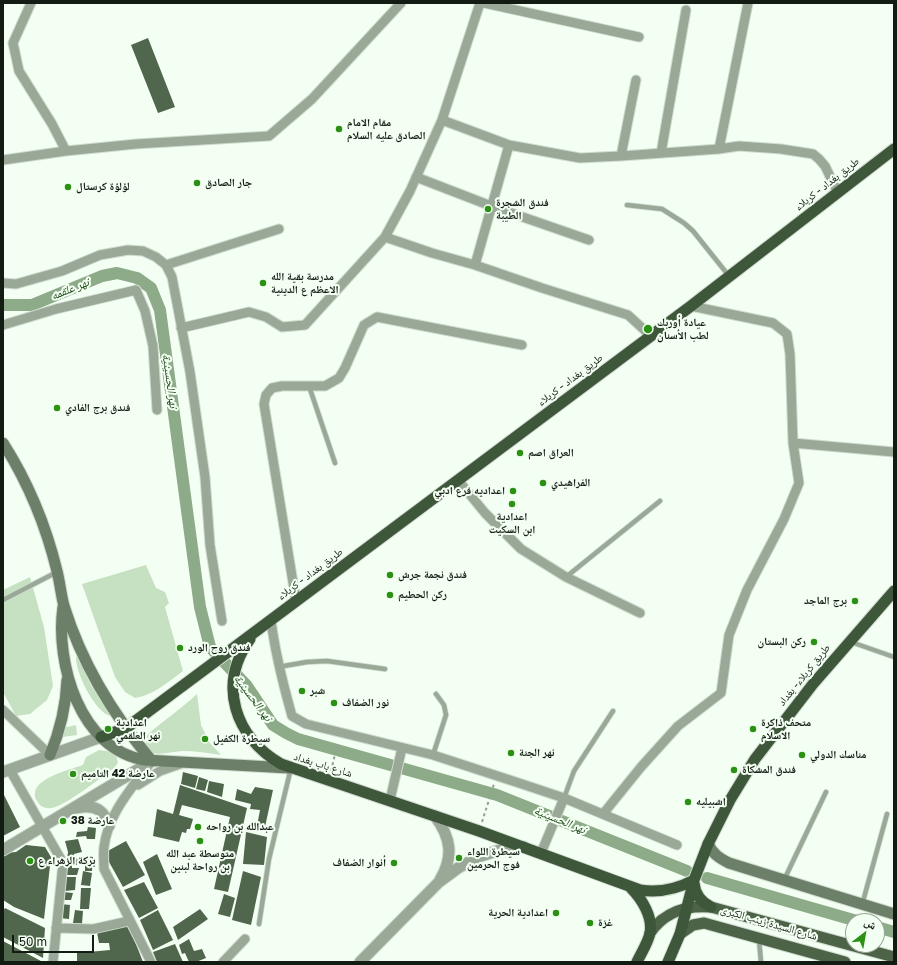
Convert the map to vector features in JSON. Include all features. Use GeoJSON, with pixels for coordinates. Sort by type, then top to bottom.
{"type":"FeatureCollection","features":[{"type":"Feature","properties":{"kind":"highway","name":"طريق بغداد - كربلاء"},"geometry":{"type":"LineString","coordinates":[[101,737],[126,728],[216,661],[248,640],[259,629],[296,601],[691,306],[894,149]]}},
{"type":"Feature","properties":{"kind":"highway","name":"طريق كربلاء- بغداد"},"geometry":{"type":"LineString","coordinates":[[708,844],[730,800],[755,759],[813,684],[894,591]]}},
{"type":"Feature","properties":{"kind":"highway"},"geometry":{"type":"LineString","coordinates":[[248,640],[237,664],[233,683],[238,716],[247,732],[265,753],[281,764],[291,768]]}},
{"type":"Feature","properties":{"kind":"highway","name":"شارع باب بغداد"},"geometry":{"type":"LineString","coordinates":[[291,768],[390,800],[524,847],[631,888],[658,891],[677,888],[694,880]]}},
{"type":"Feature","properties":{"kind":"highway"},"geometry":{"type":"LineString","coordinates":[[668,962],[680,934],[694,880],[708,844]]}},
{"type":"Feature","properties":{"kind":"highway"},"geometry":{"type":"LineString","coordinates":[[694,880],[697,894],[703,902],[711,907]]}},
{"type":"Feature","properties":{"kind":"highway"},"geometry":{"type":"LineString","coordinates":[[631,888],[644,904],[649,922],[650,933],[637,962]]}},
{"type":"Feature","properties":{"kind":"main road"},"geometry":{"type":"LineString","coordinates":[[3,443],[22,476],[36,507],[48,539],[64,605],[86,663],[101,690],[126,728],[152,760]]}},
{"type":"Feature","properties":{"kind":"main road"},"geometry":{"type":"LineString","coordinates":[[50,755],[63,714],[67,675],[61,633],[64,605]]}},
{"type":"Feature","properties":{"kind":"main road","name":"شارع باب بغداد"},"geometry":{"type":"LineString","coordinates":[[67,675],[80,708],[101,737],[111,747],[124,754],[138,759],[291,768]]}},
{"type":"Feature","properties":{"kind":"main road"},"geometry":{"type":"LineString","coordinates":[[708,844],[716,856],[729,863],[894,914]]}},
{"type":"Feature","properties":{"kind":"main road","name":"شارع السيدة زينب الكبرى"},"geometry":{"type":"LineString","coordinates":[[650,933],[661,920],[670,914],[688,907],[711,907],[894,957]]}},
{"type":"Feature","properties":{"kind":"main road"},"geometry":{"type":"LineString","coordinates":[[707,923],[703,919],[702,914],[705,908],[711,907]]}},
{"type":"Feature","properties":{"kind":"main road","name":"شارع السيدة زينب الكبرى"},"geometry":{"type":"LineString","coordinates":[[680,934],[693,925],[698,923],[707,923],[845,962]]}},
{"type":"Feature","properties":{"kind":"street"},"geometry":{"type":"LineString","coordinates":[[31,3],[13,43],[19,72],[52,124],[66,151]]}},
{"type":"Feature","properties":{"kind":"street"},"geometry":{"type":"LineString","coordinates":[[3,160],[20,156],[136,144],[269,136],[312,99],[401,3]]}},
{"type":"Feature","properties":{"kind":"street"},"geometry":{"type":"LineString","coordinates":[[181,328],[249,312],[266,317],[282,327],[305,325],[385,237],[416,177],[442,120],[480,3]]}},
{"type":"Feature","properties":{"kind":"street"},"geometry":{"type":"LineString","coordinates":[[484,3],[639,37]]}},
{"type":"Feature","properties":{"kind":"street"},"geometry":{"type":"LineString","coordinates":[[719,149],[748,3]]}},
{"type":"Feature","properties":{"kind":"street"},"geometry":{"type":"LineString","coordinates":[[661,153],[686,10]]}},
{"type":"Feature","properties":{"kind":"street"},"geometry":{"type":"LineString","coordinates":[[621,156],[636,80]]}},
{"type":"Feature","properties":{"kind":"street"},"geometry":{"type":"LineString","coordinates":[[442,120],[509,145],[580,158],[719,149],[739,146],[782,149],[813,154],[825,166],[838,193]]}},
{"type":"Feature","properties":{"kind":"street"},"geometry":{"type":"LineString","coordinates":[[475,265],[509,145]]}},
{"type":"Feature","properties":{"kind":"street"},"geometry":{"type":"LineString","coordinates":[[416,177],[491,206],[589,240]]}},
{"type":"Feature","properties":{"kind":"street"},"geometry":{"type":"LineString","coordinates":[[166,265],[279,229]]}},
{"type":"Feature","properties":{"kind":"street"},"geometry":{"type":"LineString","coordinates":[[385,237],[628,315],[651,336]]}},
{"type":"Feature","properties":{"kind":"street"},"geometry":{"type":"LineString","coordinates":[[3,283],[16,284],[62,271],[100,255],[128,250],[143,251],[156,257],[166,265],[172,277],[190,372],[205,477],[210,545],[222,621]]}},
{"type":"Feature","properties":{"kind":"street"},"geometry":{"type":"LineString","coordinates":[[3,325],[136,290],[145,311],[153,346],[157,410]]}},
{"type":"Feature","properties":{"kind":"street"},"geometry":{"type":"LineString","coordinates":[[604,814],[641,767],[678,726],[721,693],[729,635],[747,590],[784,519],[799,483],[793,443],[790,354],[787,334],[772,323],[691,306]]}},
{"type":"Feature","properties":{"kind":"street"},"geometry":{"type":"LineString","coordinates":[[296,601],[264,404],[266,395],[272,388],[282,386],[325,386],[339,378],[364,325],[377,317],[522,345]]}},
{"type":"Feature","properties":{"kind":"street"},"geometry":{"type":"LineString","coordinates":[[793,443],[894,452]]}},
{"type":"Feature","properties":{"kind":"street"},"geometry":{"type":"LineString","coordinates":[[458,480],[485,513],[521,549],[566,577],[640,613]]}},
{"type":"Feature","properties":{"kind":"street"},"geometry":{"type":"LineString","coordinates":[[271,620],[278,667],[292,716],[306,724],[433,755],[564,798],[677,845]]}},
{"type":"Feature","properties":{"kind":"street"},"geometry":{"type":"LineString","coordinates":[[3,710],[50,755]]}},
{"type":"Feature","properties":{"kind":"street"},"geometry":{"type":"LineString","coordinates":[[53,962],[62,863],[42,827],[6,771],[101,737]]}},
{"type":"Feature","properties":{"kind":"street"},"geometry":{"type":"LineString","coordinates":[[390,800],[402,748]]}},
{"type":"Feature","properties":{"kind":"street"},"geometry":{"type":"LineString","coordinates":[[151,962],[104,869],[104,848],[109,826],[116,811],[152,760]]}},
{"type":"Feature","properties":{"kind":"street"},"geometry":{"type":"LineString","coordinates":[[3,850],[152,760]]}},
{"type":"Feature","properties":{"kind":"street"},"geometry":{"type":"LineString","coordinates":[[123,800],[136,786],[152,775],[169,767],[187,762]]}},
{"type":"Feature","properties":{"kind":"street"},"geometry":{"type":"LineString","coordinates":[[541,853],[564,798]]}},
{"type":"Feature","properties":{"kind":"street"},"geometry":{"type":"LineString","coordinates":[[70,809],[87,806],[94,808],[107,818],[109,826]]}},
{"type":"Feature","properties":{"kind":"street"},"geometry":{"type":"LineString","coordinates":[[435,816],[444,828],[449,841],[450,856],[446,870],[439,882]]}},
{"type":"Feature","properties":{"kind":"street"},"geometry":{"type":"LineString","coordinates":[[360,962],[439,882],[458,868],[478,857],[500,850],[524,847]]}},
{"type":"Feature","properties":{"kind":"street"},"geometry":{"type":"LineString","coordinates":[[56,928],[93,929],[129,921]]}},
{"type":"Feature","properties":{"kind":"street"},"geometry":{"type":"LineString","coordinates":[[223,962],[246,939]]}},
{"type":"Feature","properties":{"kind":"lane"},"geometry":{"type":"LineString","coordinates":[[627,205],[662,209],[684,223],[693,231],[729,276]]}},
{"type":"Feature","properties":{"kind":"lane"},"geometry":{"type":"LineString","coordinates":[[309,386],[335,463]]}},
{"type":"Feature","properties":{"kind":"lane"},"geometry":{"type":"LineString","coordinates":[[566,577],[660,501]]}},
{"type":"Feature","properties":{"kind":"lane"},"geometry":{"type":"LineString","coordinates":[[3,600],[57,572]]}},
{"type":"Feature","properties":{"kind":"lane"},"geometry":{"type":"LineString","coordinates":[[849,641],[894,657]]}},
{"type":"Feature","properties":{"kind":"lane"},"geometry":{"type":"LineString","coordinates":[[278,667],[308,662],[327,661],[385,669]]}},
{"type":"Feature","properties":{"kind":"lane"},"geometry":{"type":"LineString","coordinates":[[433,755],[446,715],[444,705],[436,694]]}},
{"type":"Feature","properties":{"kind":"lane"},"geometry":{"type":"LineString","coordinates":[[564,798],[574,771],[613,711]]}},
{"type":"Feature","properties":{"kind":"lane"},"geometry":{"type":"LineString","coordinates":[[259,924],[269,859],[291,768]]}},
{"type":"Feature","properties":{"kind":"lane"},"geometry":{"type":"LineString","coordinates":[[784,880],[826,792]]}},
{"type":"Feature","properties":{"kind":"lane"},"geometry":{"type":"LineString","coordinates":[[862,905],[887,814]]}},
{"type":"Feature","properties":{"kind":"lane"},"geometry":{"type":"LineString","coordinates":[[759,938],[761,962]]}},
{"type":"Feature","properties":{"kind":"path"},"geometry":{"type":"LineString","coordinates":[[333,765],[338,743]]}},
{"type":"Feature","properties":{"kind":"path"},"geometry":{"type":"LineString","coordinates":[[486,812],[494,786]]}},
{"type":"Feature","properties":{"kind":"green space"},"geometry":{"type":"Polygon","coordinates":[[[146,565],[156,588],[165,592],[169,603],[165,607],[183,671],[155,691],[135,698],[125,692],[115,677],[82,584],[146,565]]]}},
{"type":"Feature","properties":{"kind":"green space"},"geometry":{"type":"Polygon","coordinates":[[[30,577],[44,627],[53,686],[47,700],[30,714],[16,716],[3,692],[3,590],[30,577]]]}},
{"type":"Feature","properties":{"kind":"green space"},"geometry":{"type":"Polygon","coordinates":[[[78,656],[100,700],[111,713],[110,716],[98,707],[87,691],[79,672],[76,657],[78,656]]]}},
{"type":"Feature","properties":{"kind":"green space"},"geometry":{"type":"Polygon","coordinates":[[[197,694],[201,725],[210,743],[221,755],[187,751],[163,754],[151,753],[146,745],[147,735],[197,694]]]}},
{"type":"Feature","properties":{"kind":"green space"},"geometry":{"type":"Polygon","coordinates":[[[76,725],[77,735],[63,737],[62,728],[76,725]]]}},
{"type":"Feature","properties":{"kind":"green space"},"geometry":{"type":"Polygon","coordinates":[[[99,750],[112,753],[116,756],[118,763],[114,768],[83,791],[58,806],[48,808],[40,805],[35,794],[37,787],[50,777],[83,765],[86,757],[99,750]]]}},
{"type":"Feature","properties":{"kind":"building"},"geometry":{"type":"Polygon","coordinates":[[[148,38],[175,107],[158,113],[131,45],[148,38]]]}},
{"type":"Feature","properties":{"kind":"building"},"geometry":{"type":"Polygon","coordinates":[[[183,772],[198,776],[195,788],[181,784],[183,772]]]}},
{"type":"Feature","properties":{"kind":"building"},"geometry":{"type":"Polygon","coordinates":[[[199,777],[208,780],[205,791],[196,789],[199,777]]]}},
{"type":"Feature","properties":{"kind":"building"},"geometry":{"type":"Polygon","coordinates":[[[209,781],[224,784],[222,797],[207,792],[209,781]]]}},
{"type":"Feature","properties":{"kind":"building"},"geometry":{"type":"Polygon","coordinates":[[[180,785],[247,808],[228,892],[214,889],[230,817],[182,805],[179,815],[193,819],[190,829],[187,829],[186,833],[182,832],[179,842],[153,836],[157,809],[173,814],[180,785]]]}},
{"type":"Feature","properties":{"kind":"building"},"geometry":{"type":"Polygon","coordinates":[[[255,787],[273,790],[265,827],[257,826],[260,810],[250,809],[251,804],[235,800],[237,789],[251,794],[255,787]]]}},
{"type":"Feature","properties":{"kind":"building"},"geometry":{"type":"Polygon","coordinates":[[[3,793],[20,827],[3,836],[3,793]]]}},
{"type":"Feature","properties":{"kind":"building"},"geometry":{"type":"Polygon","coordinates":[[[88,827],[96,828],[95,839],[87,839],[86,836],[76,837],[77,832],[87,831],[88,827]]]}},
{"type":"Feature","properties":{"kind":"building"},"geometry":{"type":"Polygon","coordinates":[[[246,832],[267,837],[264,865],[243,864],[246,832]]]}},
{"type":"Feature","properties":{"kind":"building"},"geometry":{"type":"Polygon","coordinates":[[[78,839],[82,852],[74,854],[73,859],[78,858],[77,865],[72,865],[72,868],[79,868],[77,875],[65,875],[68,852],[65,841],[78,839]]]}},
{"type":"Feature","properties":{"kind":"building"},"geometry":{"type":"Polygon","coordinates":[[[126,841],[145,875],[123,887],[104,853],[126,841]]]}},
{"type":"Feature","properties":{"kind":"building"},"geometry":{"type":"Polygon","coordinates":[[[26,845],[45,847],[51,857],[44,919],[14,907],[3,900],[3,855],[4,853],[16,852],[26,845]]]}},
{"type":"Feature","properties":{"kind":"building"},"geometry":{"type":"Polygon","coordinates":[[[157,854],[172,889],[156,895],[143,862],[157,854]]]}},
{"type":"Feature","properties":{"kind":"building"},"geometry":{"type":"Polygon","coordinates":[[[85,856],[93,857],[92,871],[85,871],[85,856]]]}},
{"type":"Feature","properties":{"kind":"building"},"geometry":{"type":"Polygon","coordinates":[[[83,871],[92,873],[90,886],[81,885],[83,871]]]}},
{"type":"Feature","properties":{"kind":"building"},"geometry":{"type":"Polygon","coordinates":[[[243,871],[261,877],[251,925],[232,920],[243,871]]]}},
{"type":"Feature","properties":{"kind":"building"},"geometry":{"type":"Polygon","coordinates":[[[65,877],[76,877],[75,890],[65,891],[65,877]]]}},
{"type":"Feature","properties":{"kind":"building"},"geometry":{"type":"Polygon","coordinates":[[[144,882],[158,908],[139,918],[124,890],[144,882]]]}},
{"type":"Feature","properties":{"kind":"building"},"geometry":{"type":"Polygon","coordinates":[[[81,888],[91,888],[89,909],[80,909],[81,888]]]}},
{"type":"Feature","properties":{"kind":"building"},"geometry":{"type":"Polygon","coordinates":[[[63,892],[73,893],[71,900],[63,900],[63,892]]]}},
{"type":"Feature","properties":{"kind":"building"},"geometry":{"type":"Polygon","coordinates":[[[224,894],[235,898],[230,917],[218,914],[224,894]]]}},
{"type":"Feature","properties":{"kind":"building"},"geometry":{"type":"Polygon","coordinates":[[[61,904],[70,905],[69,919],[60,918],[61,904]]]}},
{"type":"Feature","properties":{"kind":"building"},"geometry":{"type":"Polygon","coordinates":[[[5,908],[45,928],[43,958],[3,937],[3,911],[5,908]]]}},
{"type":"Feature","properties":{"kind":"building"},"geometry":{"type":"Polygon","coordinates":[[[200,909],[208,919],[178,940],[173,927],[200,909]]]}},
{"type":"Feature","properties":{"kind":"building"},"geometry":{"type":"Polygon","coordinates":[[[75,910],[83,911],[82,924],[73,923],[75,910]]]}},
{"type":"Feature","properties":{"kind":"building"},"geometry":{"type":"Polygon","coordinates":[[[158,910],[173,940],[153,950],[140,920],[158,910]]]}},
{"type":"Feature","properties":{"kind":"building"},"geometry":{"type":"Polygon","coordinates":[[[129,926],[143,962],[77,962],[77,953],[110,950],[109,943],[99,943],[97,932],[129,926]]]}},
{"type":"Feature","properties":{"kind":"building"},"geometry":{"type":"Polygon","coordinates":[[[189,939],[194,951],[202,949],[206,958],[196,962],[189,962],[185,953],[182,954],[179,945],[189,939]]]}},
{"type":"Feature","properties":{"kind":"building"},"geometry":{"type":"Polygon","coordinates":[[[3,941],[41,961],[41,962],[3,962],[3,941]]]}},
{"type":"Feature","properties":{"kind":"building"},"geometry":{"type":"Polygon","coordinates":[[[175,944],[183,962],[157,962],[153,952],[175,944]]]}},
{"type":"Feature","properties":{"kind":"waterway","name":"نهر الحسينية"},"geometry":{"type":"LineString","coordinates":[[3,305],[32,305],[102,276],[117,273],[137,278],[151,288],[160,310],[200,607],[210,647],[247,686],[273,725],[298,739],[497,795],[687,871]]}},
{"type":"Feature","properties":{"kind":"waterway","name":"نهر الحسينية"},"geometry":{"type":"LineString","coordinates":[[707,878],[845,918]]}},
{"type":"Feature","properties":{"kind":"waterway","name":"نهر الحسينية"},"geometry":{"type":"LineString","coordinates":[[885,929],[894,932]]}},
{"type":"Feature","properties":{"kind":"place","name":"مقام الامام الصادق عليه السلام"},"geometry":{"type":"Point","coordinates":[339,129]}},
{"type":"Feature","properties":{"kind":"place","name":"جار الصادق"},"geometry":{"type":"Point","coordinates":[197,183]}},
{"type":"Feature","properties":{"kind":"place","name":"لؤلؤة كرستال"},"geometry":{"type":"Point","coordinates":[68,187]}},
{"type":"Feature","properties":{"kind":"place","name":"فندق الشجرة الطيبة"},"geometry":{"type":"Point","coordinates":[488,209]}},
{"type":"Feature","properties":{"kind":"place","name":"مدرسة بقية الله الاعظم ع الدينية"},"geometry":{"type":"Point","coordinates":[263,283]}},
{"type":"Feature","properties":{"kind":"place","name":"عيادة أوربك لطب الأسنان"},"geometry":{"type":"Point","coordinates":[648,329]}},
{"type":"Feature","properties":{"kind":"place","name":"فندق برج الفادي"},"geometry":{"type":"Point","coordinates":[57,408]}},
{"type":"Feature","properties":{"kind":"place","name":"العراق اصم"},"geometry":{"type":"Point","coordinates":[520,453]}},
{"type":"Feature","properties":{"kind":"place","name":"الفراهيدي"},"geometry":{"type":"Point","coordinates":[543,483]}},
{"type":"Feature","properties":{"kind":"place","name":"اعداديه فرع ادبي"},"geometry":{"type":"Point","coordinates":[513,491]}},
{"type":"Feature","properties":{"kind":"place","name":"اعدادية ابن السكيت"},"geometry":{"type":"Point","coordinates":[512,504]}},
{"type":"Feature","properties":{"kind":"place","name":"فندق نجمة جرش"},"geometry":{"type":"Point","coordinates":[390,575]}},
{"type":"Feature","properties":{"kind":"place","name":"ركن الحطيم"},"geometry":{"type":"Point","coordinates":[390,595]}},
{"type":"Feature","properties":{"kind":"place","name":"برج الماجد"},"geometry":{"type":"Point","coordinates":[855,601]}},
{"type":"Feature","properties":{"kind":"place","name":"ركن البستان"},"geometry":{"type":"Point","coordinates":[814,642]}},
{"type":"Feature","properties":{"kind":"place","name":"فندق روح الورد"},"geometry":{"type":"Point","coordinates":[180,648]}},
{"type":"Feature","properties":{"kind":"place","name":"شبر"},"geometry":{"type":"Point","coordinates":[302,691]}},
{"type":"Feature","properties":{"kind":"place","name":"نور الضفاف"},"geometry":{"type":"Point","coordinates":[334,703]}},
{"type":"Feature","properties":{"kind":"place","name":"اعدادية نهر العلقمي"},"geometry":{"type":"Point","coordinates":[108,729]}},
{"type":"Feature","properties":{"kind":"place","name":"متحف ذاكرة الاسلام"},"geometry":{"type":"Point","coordinates":[753,729]}},
{"type":"Feature","properties":{"kind":"place","name":"سيطرة الكفيل"},"geometry":{"type":"Point","coordinates":[205,739]}},
{"type":"Feature","properties":{"kind":"place","name":"نهر الجنة"},"geometry":{"type":"Point","coordinates":[511,753]}},
{"type":"Feature","properties":{"kind":"place","name":"مناسك الدولي"},"geometry":{"type":"Point","coordinates":[802,755]}},
{"type":"Feature","properties":{"kind":"place","name":"فندق المشكاة"},"geometry":{"type":"Point","coordinates":[734,770]}},
{"type":"Feature","properties":{"kind":"place","name":"عارضة 42 التاميم"},"geometry":{"type":"Point","coordinates":[73,774]}},
{"type":"Feature","properties":{"kind":"place","name":"اشبيليه"},"geometry":{"type":"Point","coordinates":[688,802]}},
{"type":"Feature","properties":{"kind":"place","name":"عارضة 38"},"geometry":{"type":"Point","coordinates":[63,821]}},
{"type":"Feature","properties":{"kind":"place","name":"عبدالله بن رواحه"},"geometry":{"type":"Point","coordinates":[198,827]}},
{"type":"Feature","properties":{"kind":"place","name":"متوسطة عبد الله بن رواحة لبنين"},"geometry":{"type":"Point","coordinates":[200,841]}},
{"type":"Feature","properties":{"kind":"place","name":"سيطرة اللواء فوج الحرمين"},"geometry":{"type":"Point","coordinates":[459,858]}},
{"type":"Feature","properties":{"kind":"place","name":"بركة الزهراء ع"},"geometry":{"type":"Point","coordinates":[30,861]}},
{"type":"Feature","properties":{"kind":"place","name":"أنوار الضفاف"},"geometry":{"type":"Point","coordinates":[394,863]}},
{"type":"Feature","properties":{"kind":"place","name":"اعدادية الحرية"},"geometry":{"type":"Point","coordinates":[556,913]}},
{"type":"Feature","properties":{"kind":"place","name":"غزة"},"geometry":{"type":"Point","coordinates":[590,923]}},
{"type":"Feature","properties":{"kind":"water label","name":"نهر علقمه"},"geometry":{"type":"Point","coordinates":[70,289]}}]}
